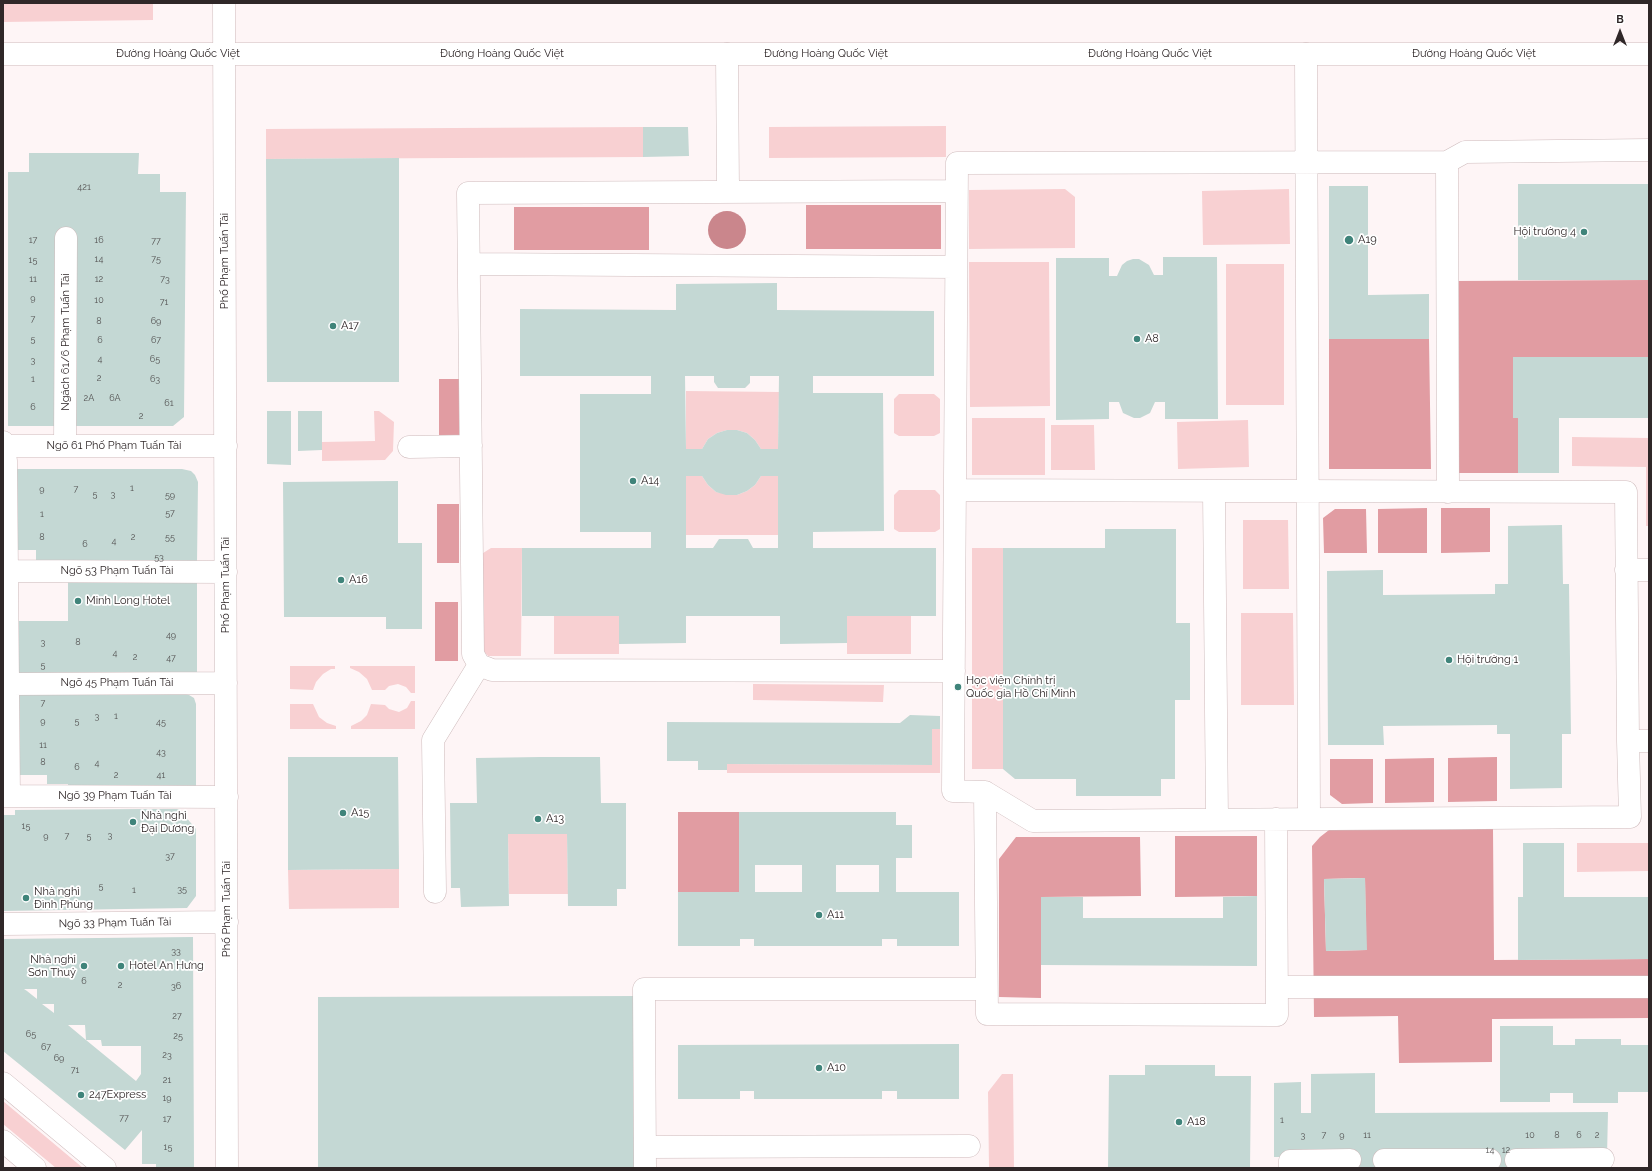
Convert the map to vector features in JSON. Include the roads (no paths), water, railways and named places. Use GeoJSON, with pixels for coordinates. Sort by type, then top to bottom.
{"type":"FeatureCollection","features":[{"type":"Feature","properties":{"kind":"main road","name":"Phố Phạm Tuấn Tài"},"geometry":{"type":"LineString","coordinates":[[224,3],[227,1168]]}},
{"type":"Feature","properties":{"kind":"main road","name":"Đường Hoàng Quốc Việt"},"geometry":{"type":"LineString","coordinates":[[3,54],[1649,54]]}},
{"type":"Feature","properties":{"kind":"main road"},"geometry":{"type":"LineString","coordinates":[[727,54],[728,192]]}},
{"type":"Feature","properties":{"kind":"main road"},"geometry":{"type":"LineString","coordinates":[[1306,54],[1309,819]]}},
{"type":"Feature","properties":{"kind":"main road"},"geometry":{"type":"LineString","coordinates":[[955,490],[1626,492],[1626,570],[1638,741],[1630,818],[1034,821],[985,792],[953,791],[956,191],[957,163],[1447,162],[1465,152],[1649,150]]}},
{"type":"Feature","properties":{"kind":"main road"},"geometry":{"type":"LineString","coordinates":[[1447,162],[1448,492]]}},
{"type":"Feature","properties":{"kind":"main road"},"geometry":{"type":"LineString","coordinates":[[954,671],[492,670],[479,665],[473,654],[468,193],[956,191]]}},
{"type":"Feature","properties":{"kind":"main road","name":"Ngách 61/6 Phạm Tuấn Tài"},"geometry":{"type":"LineString","coordinates":[[65,446],[66,238]]}},
{"type":"Feature","properties":{"kind":"main road"},"geometry":{"type":"LineString","coordinates":[[469,264],[956,267]]}},
{"type":"Feature","properties":{"kind":"main road"},"geometry":{"type":"LineString","coordinates":[[3,445],[6,461],[8,684],[6,796]]}},
{"type":"Feature","properties":{"kind":"main road","name":"Ngõ 61 Phố Phạm Tuấn Tài"},"geometry":{"type":"LineString","coordinates":[[3,445],[226,446]]}},
{"type":"Feature","properties":{"kind":"main road"},"geometry":{"type":"LineString","coordinates":[[409,447],[471,446]]}},
{"type":"Feature","properties":{"kind":"main road"},"geometry":{"type":"LineString","coordinates":[[1214,491],[1217,820]]}},
{"type":"Feature","properties":{"kind":"main road"},"geometry":{"type":"LineString","coordinates":[[1626,570],[1649,570]]}},
{"type":"Feature","properties":{"kind":"main road","name":"Ngõ 53 Phạm Tuấn Tài"},"geometry":{"type":"LineString","coordinates":[[7,571],[226,572]]}},
{"type":"Feature","properties":{"kind":"main road"},"geometry":{"type":"LineString","coordinates":[[434,892],[433,740],[479,665]]}},
{"type":"Feature","properties":{"kind":"main road","name":"Ngõ 45 Phạm Tuấn Tài"},"geometry":{"type":"LineString","coordinates":[[8,684],[226,683]]}},
{"type":"Feature","properties":{"kind":"main road"},"geometry":{"type":"LineString","coordinates":[[985,792],[987,1014],[1277,1015],[1276,819]]}},
{"type":"Feature","properties":{"kind":"main road","name":"Ngõ 39 Phạm Tuấn Tài"},"geometry":{"type":"LineString","coordinates":[[6,796],[226,797]]}},
{"type":"Feature","properties":{"kind":"main road","name":"Ngõ 33 Phạm Tuấn Tài"},"geometry":{"type":"LineString","coordinates":[[3,924],[226,922]]}},
{"type":"Feature","properties":{"kind":"main road"},"geometry":{"type":"LineString","coordinates":[[1277,987],[1649,987]]}},
{"type":"Feature","properties":{"kind":"main road"},"geometry":{"type":"LineString","coordinates":[[645,1168],[644,989],[986,989]]}},
{"type":"Feature","properties":{"kind":"main road"},"geometry":{"type":"LineString","coordinates":[[3,1082],[105,1168]]}},
{"type":"Feature","properties":{"kind":"main road"},"geometry":{"type":"LineString","coordinates":[[3,1141],[35,1168]]}},
{"type":"Feature","properties":{"kind":"main road"},"geometry":{"type":"LineString","coordinates":[[645,1147],[969,1146]]}},
{"type":"Feature","properties":{"kind":"main road"},"geometry":{"type":"LineString","coordinates":[[1519,1163],[1567,1164],[1603,1159]]}},
{"type":"Feature","properties":{"kind":"main road"},"geometry":{"type":"LineString","coordinates":[[1290,1168],[1290,1161],[1350,1160]]}},
{"type":"Feature","properties":{"kind":"main road"},"geometry":{"type":"LineString","coordinates":[[1384,1160],[1490,1160]]}},
{"type":"Feature","properties":{"kind":"place","name":"Hội trường 4"},"geometry":{"type":"Point","coordinates":[1584,232]}},
{"type":"Feature","properties":{"kind":"place","name":"A19"},"geometry":{"type":"Point","coordinates":[1349,240]}},
{"type":"Feature","properties":{"kind":"place","name":"A17"},"geometry":{"type":"Point","coordinates":[333,326]}},
{"type":"Feature","properties":{"kind":"place","name":"A8"},"geometry":{"type":"Point","coordinates":[1137,339]}},
{"type":"Feature","properties":{"kind":"place","name":"A14"},"geometry":{"type":"Point","coordinates":[633,481]}},
{"type":"Feature","properties":{"kind":"place","name":"A16"},"geometry":{"type":"Point","coordinates":[341,580]}},
{"type":"Feature","properties":{"kind":"place","name":"Minh Long Hotel"},"geometry":{"type":"Point","coordinates":[78,601]}},
{"type":"Feature","properties":{"kind":"place","name":"Hội trường 1"},"geometry":{"type":"Point","coordinates":[1449,660]}},
{"type":"Feature","properties":{"kind":"place","name":"Học viện Chính trị Quốc gia Hồ Chí Minh"},"geometry":{"type":"Point","coordinates":[958,687]}},
{"type":"Feature","properties":{"kind":"place","name":"A15"},"geometry":{"type":"Point","coordinates":[343,813]}},
{"type":"Feature","properties":{"kind":"place","name":"A13"},"geometry":{"type":"Point","coordinates":[538,819]}},
{"type":"Feature","properties":{"kind":"place","name":"Nhà nghỉ Đại Dương"},"geometry":{"type":"Point","coordinates":[133,822]}},
{"type":"Feature","properties":{"kind":"place","name":"Nhà nghỉ Đình Phùng"},"geometry":{"type":"Point","coordinates":[26,898]}},
{"type":"Feature","properties":{"kind":"place","name":"A11"},"geometry":{"type":"Point","coordinates":[819,915]}},
{"type":"Feature","properties":{"kind":"place","name":"Nhà nghỉ Sơn Thuỷ"},"geometry":{"type":"Point","coordinates":[84,966]}},
{"type":"Feature","properties":{"kind":"place","name":"Hotel An Hưng"},"geometry":{"type":"Point","coordinates":[121,966]}},
{"type":"Feature","properties":{"kind":"place","name":"A10"},"geometry":{"type":"Point","coordinates":[819,1068]}},
{"type":"Feature","properties":{"kind":"place","name":"247Express"},"geometry":{"type":"Point","coordinates":[81,1095]}},
{"type":"Feature","properties":{"kind":"place","name":"A18"},"geometry":{"type":"Point","coordinates":[1179,1122]}}]}
